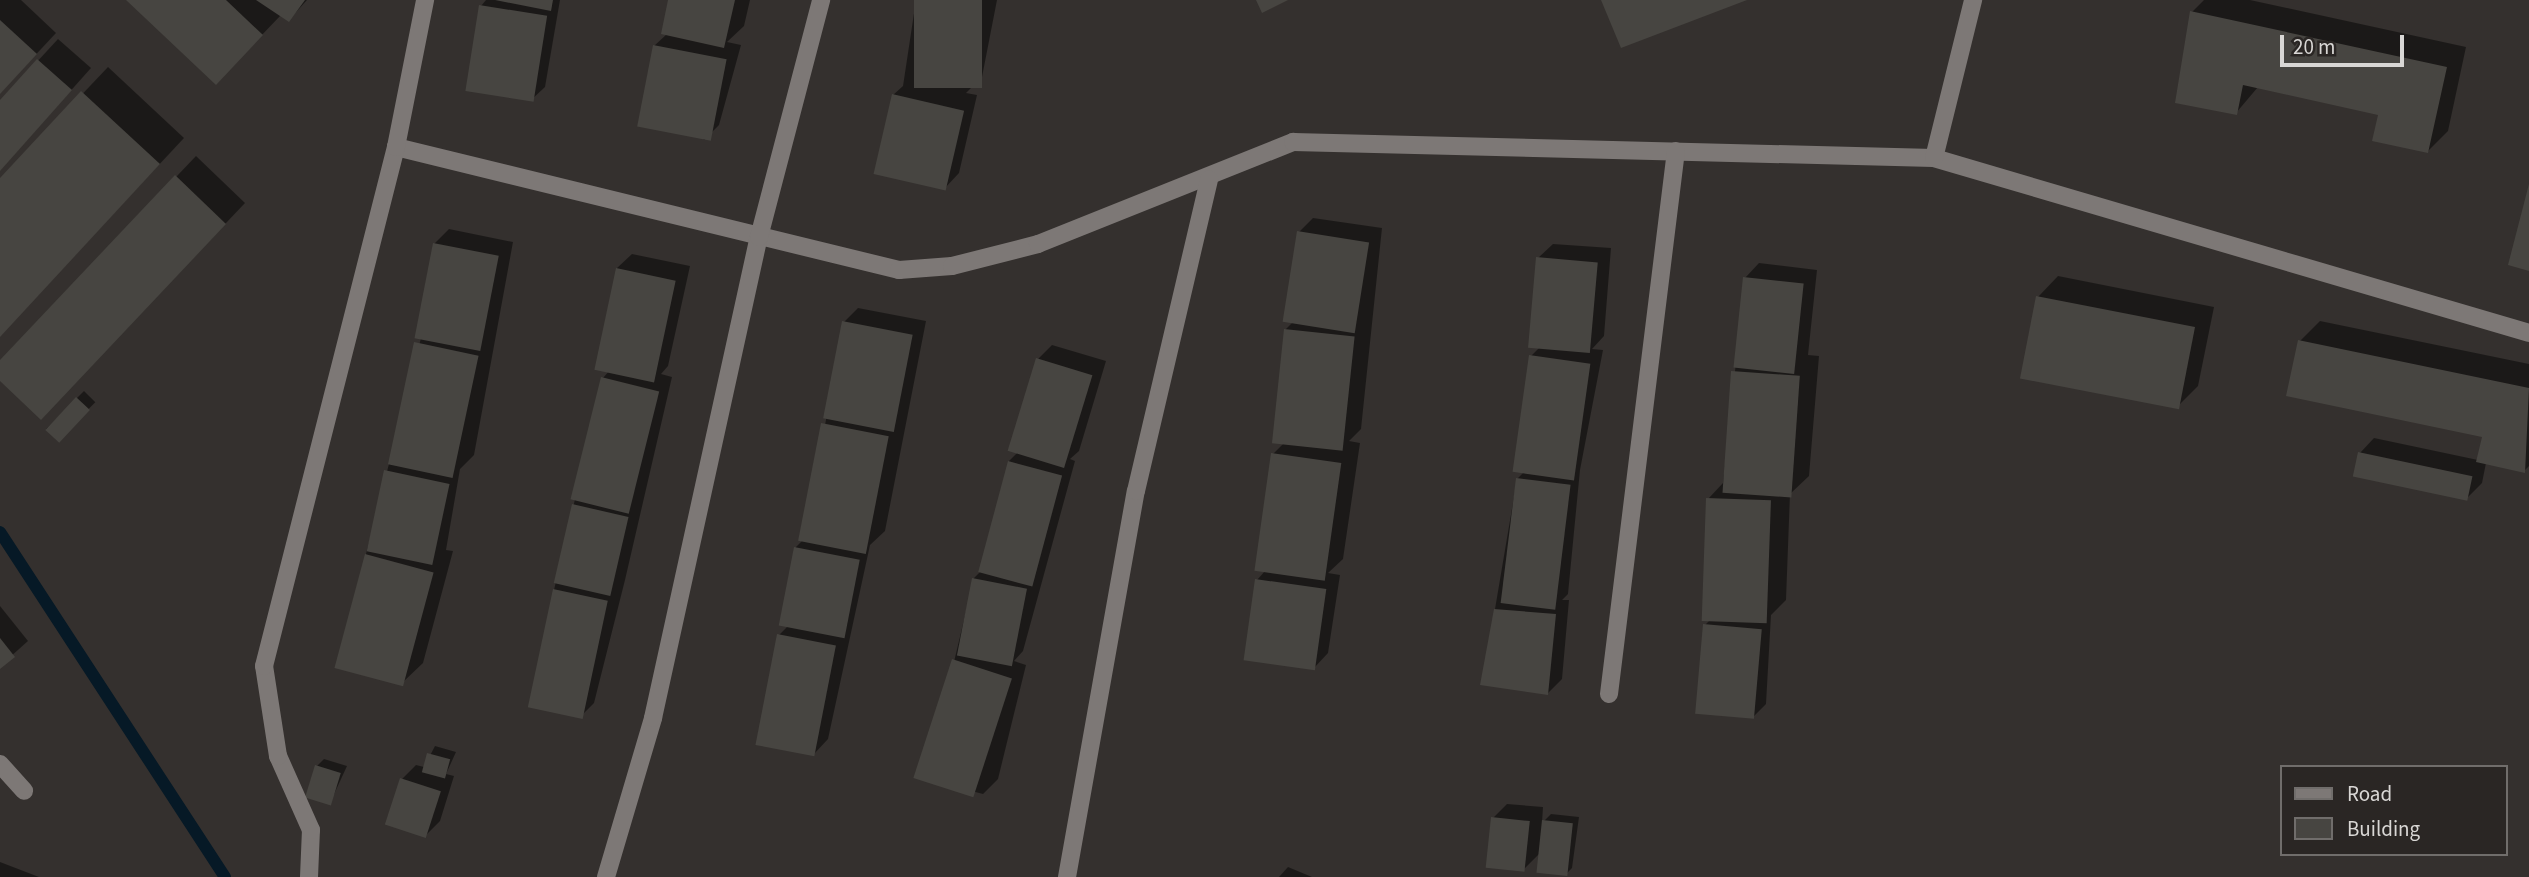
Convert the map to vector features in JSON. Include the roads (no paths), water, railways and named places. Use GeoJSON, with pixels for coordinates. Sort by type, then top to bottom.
{"type":"FeatureCollection","features":[{"type":"Feature","properties":{"kind":"street"},"geometry":{"type":"LineString","coordinates":[[309,877],[311,830],[278,756],[264,666],[396,147],[425,0]]}},
{"type":"Feature","properties":{"kind":"street"},"geometry":{"type":"LineString","coordinates":[[606,877],[653,718],[759,237],[821,0]]}},
{"type":"Feature","properties":{"kind":"street"},"geometry":{"type":"LineString","coordinates":[[1934,158],[1973,0]]}},
{"type":"Feature","properties":{"kind":"street"},"geometry":{"type":"LineString","coordinates":[[396,147],[899,270],[953,266],[1038,244],[1209,179],[1257,152],[1293,142],[1934,158],[2529,333]]}},
{"type":"Feature","properties":{"kind":"street"},"geometry":{"type":"LineString","coordinates":[[1609,694],[1676,151]]}},
{"type":"Feature","properties":{"kind":"street"},"geometry":{"type":"LineString","coordinates":[[1067,877],[1136,491],[1209,179]]}},
{"type":"Feature","properties":{"kind":"street"},"geometry":{"type":"LineString","coordinates":[[0,764],[24,790]]}},
{"type":"Feature","properties":{"kind":"waterway"},"geometry":{"type":"LineString","coordinates":[[0,532],[225,877]]}}]}
